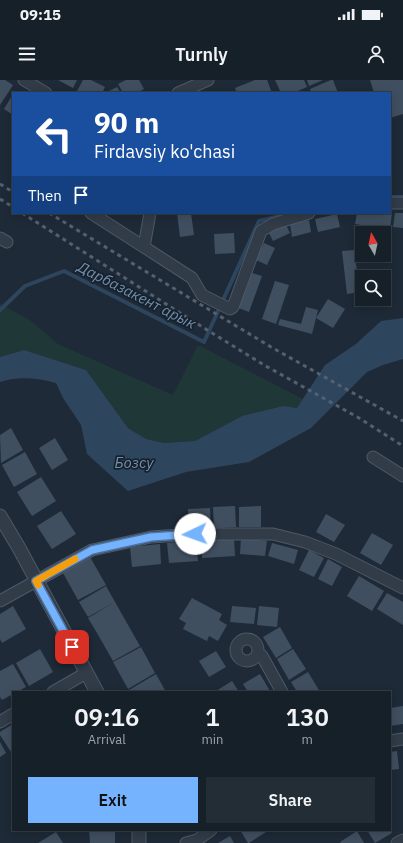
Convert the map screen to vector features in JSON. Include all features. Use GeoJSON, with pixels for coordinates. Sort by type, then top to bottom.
{"type":"FeatureCollection","features":[{"type":"Feature","properties":{"kind":"street"},"geometry":{"type":"LineString","coordinates":[[24,80],[42,92]]}},
{"type":"Feature","properties":{"kind":"street"},"geometry":{"type":"LineString","coordinates":[[180,92],[208,80]]}},
{"type":"Feature","properties":{"kind":"street"},"geometry":{"type":"LineString","coordinates":[[391,203],[403,203]]}},
{"type":"Feature","properties":{"kind":"street"},"geometry":{"type":"LineString","coordinates":[[94,214],[192,278],[202,295],[230,309],[233,307],[261,231],[273,224],[306,214]]}},
{"type":"Feature","properties":{"kind":"street"},"geometry":{"type":"LineString","coordinates":[[144,247],[150,214]]}},
{"type":"Feature","properties":{"kind":"street"},"geometry":{"type":"LineString","coordinates":[[373,457],[403,476]]}},
{"type":"Feature","properties":{"kind":"street"},"geometry":{"type":"LineString","coordinates":[[0,516],[96,691]]}},
{"type":"Feature","properties":{"kind":"street"},"geometry":{"type":"LineString","coordinates":[[0,602],[92,550],[151,537],[195,534],[273,534],[305,542],[336,554],[403,588]]}},
{"type":"Feature","properties":{"kind":"street"},"geometry":{"type":"LineString","coordinates":[[258,653],[262,656],[281,691]]}},
{"type":"Feature","properties":{"kind":"street"},"geometry":{"type":"LineString","coordinates":[[55,691],[86,673]]}},
{"type":"Feature","properties":{"kind":"street"},"geometry":{"type":"LineString","coordinates":[[0,722],[12,715]]}},
{"type":"Feature","properties":{"kind":"street"},"geometry":{"type":"LineString","coordinates":[[391,741],[403,739]]}},
{"type":"Feature","properties":{"kind":"street"},"geometry":{"type":"LineString","coordinates":[[139,831],[139,843]]}},
{"type":"Feature","properties":{"kind":"street"},"geometry":{"type":"LineString","coordinates":[[186,843],[198,842],[211,831]]}},
{"type":"Feature","properties":{"kind":"street"},"geometry":{"type":"LineString","coordinates":[[397,843],[403,840]]}},
{"type":"Feature","properties":{"kind":"green space"},"geometry":{"type":"Polygon","coordinates":[[[0,304],[30,320],[58,344],[173,395],[198,345],[303,399],[297,408],[283,406],[242,416],[195,441],[164,443],[146,439],[128,428],[86,370],[24,350],[0,357],[0,304]]]}},
{"type":"Feature","properties":{"kind":"water","name":"Бозсу"},"geometry":{"type":"Polygon","coordinates":[[[403,318],[403,359],[367,372],[311,428],[249,462],[186,472],[128,491],[87,454],[81,425],[63,398],[56,383],[28,378],[0,382],[0,357],[24,350],[86,370],[128,428],[146,439],[164,443],[195,441],[242,416],[283,406],[297,408],[325,365],[356,344],[381,321],[403,318]]]}},
{"type":"Feature","properties":{"kind":"building"},"geometry":{"type":"Polygon","coordinates":[[[0,80],[5,80],[13,85],[0,105],[0,80]]]}},
{"type":"Feature","properties":{"kind":"building"},"geometry":{"type":"Polygon","coordinates":[[[58,80],[77,80],[73,88],[58,80]]]}},
{"type":"Feature","properties":{"kind":"building"},"geometry":{"type":"Polygon","coordinates":[[[83,80],[91,80],[105,87],[102,92],[77,91],[83,80]]]}},
{"type":"Feature","properties":{"kind":"building"},"geometry":{"type":"Polygon","coordinates":[[[126,80],[139,80],[144,89],[138,92],[122,92],[118,84],[126,80]]]}},
{"type":"Feature","properties":{"kind":"building"},"geometry":{"type":"Polygon","coordinates":[[[255,80],[267,80],[272,92],[237,92],[235,88],[255,80]]]}},
{"type":"Feature","properties":{"kind":"building"},"geometry":{"type":"Polygon","coordinates":[[[275,80],[304,80],[307,87],[295,92],[281,92],[275,80]]]}},
{"type":"Feature","properties":{"kind":"building"},"geometry":{"type":"Polygon","coordinates":[[[307,80],[323,80],[309,86],[307,80]]]}},
{"type":"Feature","properties":{"kind":"building"},"geometry":{"type":"Polygon","coordinates":[[[333,80],[338,92],[311,92],[310,89],[333,80]]]}},
{"type":"Feature","properties":{"kind":"building"},"geometry":{"type":"Polygon","coordinates":[[[370,80],[403,80],[403,114],[391,118],[391,92],[374,92],[370,80]]]}},
{"type":"Feature","properties":{"kind":"building"},"geometry":{"type":"Polygon","coordinates":[[[117,87],[120,92],[107,92],[117,87]]]}},
{"type":"Feature","properties":{"kind":"building"},"geometry":{"type":"Polygon","coordinates":[[[12,96],[12,114],[4,109],[12,96]]]}},
{"type":"Feature","properties":{"kind":"building"},"geometry":{"type":"Polygon","coordinates":[[[392,213],[390,226],[369,226],[355,224],[357,214],[392,213]]]}},
{"type":"Feature","properties":{"kind":"building"},"geometry":{"type":"Polygon","coordinates":[[[395,213],[403,213],[403,228],[393,227],[395,213]]]}},
{"type":"Feature","properties":{"kind":"building"},"geometry":{"type":"Polygon","coordinates":[[[177,214],[191,214],[194,235],[180,237],[177,214]]]}},
{"type":"Feature","properties":{"kind":"building"},"geometry":{"type":"Polygon","coordinates":[[[337,214],[340,227],[318,232],[315,219],[337,214]]]}},
{"type":"Feature","properties":{"kind":"building"},"geometry":{"type":"Polygon","coordinates":[[[309,220],[311,232],[292,237],[290,224],[309,220]]]}},
{"type":"Feature","properties":{"kind":"building"},"geometry":{"type":"Polygon","coordinates":[[[285,223],[290,233],[273,241],[268,231],[285,223]]]}},
{"type":"Feature","properties":{"kind":"building"},"geometry":{"type":"Polygon","coordinates":[[[234,233],[235,253],[215,254],[214,234],[234,233]]]}},
{"type":"Feature","properties":{"kind":"building"},"geometry":{"type":"Polygon","coordinates":[[[264,243],[275,248],[267,265],[256,260],[264,243]]]}},
{"type":"Feature","properties":{"kind":"building"},"geometry":{"type":"Polygon","coordinates":[[[354,250],[357,270],[355,270],[355,293],[347,294],[342,251],[354,250]]]}},
{"type":"Feature","properties":{"kind":"building"},"geometry":{"type":"Polygon","coordinates":[[[249,272],[262,276],[249,312],[236,307],[249,272]]]}},
{"type":"Feature","properties":{"kind":"building"},"geometry":{"type":"Polygon","coordinates":[[[275,281],[289,285],[276,324],[262,319],[275,281]]]}},
{"type":"Feature","properties":{"kind":"building"},"geometry":{"type":"Polygon","coordinates":[[[328,299],[345,309],[333,328],[316,318],[328,299]]]}},
{"type":"Feature","properties":{"kind":"building"},"geometry":{"type":"Polygon","coordinates":[[[306,307],[318,310],[312,334],[278,325],[280,319],[301,324],[306,307]]]}},
{"type":"Feature","properties":{"kind":"building"},"geometry":{"type":"Polygon","coordinates":[[[11,428],[23,450],[1,463],[0,435],[11,428]]]}},
{"type":"Feature","properties":{"kind":"building"},"geometry":{"type":"Polygon","coordinates":[[[55,438],[68,460],[52,470],[39,448],[55,438]]]}},
{"type":"Feature","properties":{"kind":"building"},"geometry":{"type":"Polygon","coordinates":[[[25,452],[37,474],[14,487],[2,465],[25,452]]]}},
{"type":"Feature","properties":{"kind":"building"},"geometry":{"type":"Polygon","coordinates":[[[41,477],[56,501],[32,516],[17,492],[41,477]]]}},
{"type":"Feature","properties":{"kind":"building"},"geometry":{"type":"Polygon","coordinates":[[[235,506],[236,527],[214,528],[213,507],[235,506]]]}},
{"type":"Feature","properties":{"kind":"building"},"geometry":{"type":"Polygon","coordinates":[[[261,506],[261,527],[239,527],[239,507],[261,506]]]}},
{"type":"Feature","properties":{"kind":"building"},"geometry":{"type":"Polygon","coordinates":[[[210,508],[211,528],[189,529],[188,509],[210,508]]]}},
{"type":"Feature","properties":{"kind":"building"},"geometry":{"type":"Polygon","coordinates":[[[61,511],[76,534],[52,549],[37,526],[61,511]]]}},
{"type":"Feature","properties":{"kind":"building"},"geometry":{"type":"Polygon","coordinates":[[[326,514],[345,525],[334,542],[316,532],[326,514]]]}},
{"type":"Feature","properties":{"kind":"building"},"geometry":{"type":"Polygon","coordinates":[[[372,533],[393,545],[381,565],[360,553],[372,533]]]}},
{"type":"Feature","properties":{"kind":"building"},"geometry":{"type":"Polygon","coordinates":[[[234,538],[235,556],[202,558],[201,540],[234,538]]]}},
{"type":"Feature","properties":{"kind":"building"},"geometry":{"type":"Polygon","coordinates":[[[241,538],[267,541],[265,556],[240,554],[241,538]]]}},
{"type":"Feature","properties":{"kind":"building"},"geometry":{"type":"Polygon","coordinates":[[[196,541],[198,561],[169,563],[167,543],[196,541]]]}},
{"type":"Feature","properties":{"kind":"building"},"geometry":{"type":"Polygon","coordinates":[[[272,543],[298,550],[294,564],[268,556],[272,543]]]}},
{"type":"Feature","properties":{"kind":"building"},"geometry":{"type":"Polygon","coordinates":[[[160,544],[161,564],[132,567],[130,547],[160,544]]]}},
{"type":"Feature","properties":{"kind":"building"},"geometry":{"type":"Polygon","coordinates":[[[309,550],[324,558],[314,577],[299,570],[309,550]]]}},
{"type":"Feature","properties":{"kind":"building"},"geometry":{"type":"Polygon","coordinates":[[[90,557],[106,585],[78,600],[63,573],[90,557]]]}},
{"type":"Feature","properties":{"kind":"building"},"geometry":{"type":"Polygon","coordinates":[[[328,559],[342,567],[332,586],[318,579],[328,559]]]}},
{"type":"Feature","properties":{"kind":"building"},"geometry":{"type":"Polygon","coordinates":[[[359,576],[384,591],[372,611],[347,596],[359,576]]]}},
{"type":"Feature","properties":{"kind":"building"},"geometry":{"type":"Polygon","coordinates":[[[106,586],[115,602],[88,617],[79,602],[106,586]]]}},
{"type":"Feature","properties":{"kind":"building"},"geometry":{"type":"Polygon","coordinates":[[[387,593],[403,602],[403,625],[377,609],[387,593]]]}},
{"type":"Feature","properties":{"kind":"building"},"geometry":{"type":"Polygon","coordinates":[[[192,598],[222,614],[219,620],[227,625],[218,641],[209,636],[207,641],[183,629],[186,623],[179,619],[192,598]]]}},
{"type":"Feature","properties":{"kind":"building"},"geometry":{"type":"Polygon","coordinates":[[[115,602],[140,646],[113,661],[88,618],[115,602]]]}},
{"type":"Feature","properties":{"kind":"building"},"geometry":{"type":"Polygon","coordinates":[[[13,606],[26,629],[2,643],[0,639],[0,614],[13,606]]]}},
{"type":"Feature","properties":{"kind":"building"},"geometry":{"type":"Polygon","coordinates":[[[232,606],[256,608],[254,624],[230,622],[232,606]]]}},
{"type":"Feature","properties":{"kind":"building"},"geometry":{"type":"Polygon","coordinates":[[[259,606],[279,608],[277,627],[257,625],[259,606]]]}},
{"type":"Feature","properties":{"kind":"building"},"geometry":{"type":"Polygon","coordinates":[[[280,627],[292,648],[276,658],[263,637],[280,627]]]}},
{"type":"Feature","properties":{"kind":"building"},"geometry":{"type":"Polygon","coordinates":[[[141,647],[155,673],[128,689],[113,662],[141,647]]]}},
{"type":"Feature","properties":{"kind":"building"},"geometry":{"type":"Polygon","coordinates":[[[40,649],[53,672],[29,686],[16,663],[40,649]]]}},
{"type":"Feature","properties":{"kind":"building"},"geometry":{"type":"Polygon","coordinates":[[[293,649],[306,669],[289,680],[277,659],[293,649]]]}},
{"type":"Feature","properties":{"kind":"building"},"geometry":{"type":"Polygon","coordinates":[[[216,651],[226,667],[209,677],[199,661],[216,651]]]}},
{"type":"Feature","properties":{"kind":"building"},"geometry":{"type":"Polygon","coordinates":[[[13,664],[26,687],[19,691],[12,691],[12,695],[2,700],[0,697],[0,671],[13,664]]]}},
{"type":"Feature","properties":{"kind":"building"},"geometry":{"type":"Polygon","coordinates":[[[308,672],[319,691],[296,691],[291,682],[308,672]]]}},
{"type":"Feature","properties":{"kind":"building"},"geometry":{"type":"Polygon","coordinates":[[[156,674],[165,691],[130,691],[156,674]]]}},
{"type":"Feature","properties":{"kind":"building"},"geometry":{"type":"Polygon","coordinates":[[[260,674],[270,691],[247,691],[243,684],[260,674]]]}},
{"type":"Feature","properties":{"kind":"building"},"geometry":{"type":"Polygon","coordinates":[[[232,681],[238,691],[216,691],[232,681]]]}},
{"type":"Feature","properties":{"kind":"building"},"geometry":{"type":"Polygon","coordinates":[[[403,706],[403,724],[391,726],[391,708],[403,706]]]}},
{"type":"Feature","properties":{"kind":"building"},"geometry":{"type":"Polygon","coordinates":[[[12,725],[12,752],[0,735],[0,732],[12,725]]]}},
{"type":"Feature","properties":{"kind":"building"},"geometry":{"type":"Polygon","coordinates":[[[0,742],[6,753],[0,757],[0,742]]]}},
{"type":"Feature","properties":{"kind":"building"},"geometry":{"type":"Polygon","coordinates":[[[397,751],[399,769],[391,770],[391,752],[397,751]]]}},
{"type":"Feature","properties":{"kind":"building"},"geometry":{"type":"Polygon","coordinates":[[[89,831],[115,831],[115,843],[90,843],[89,831]]]}},
{"type":"Feature","properties":{"kind":"building"},"geometry":{"type":"Polygon","coordinates":[[[241,831],[267,831],[249,843],[241,831]]]}},
{"type":"Feature","properties":{"kind":"building"},"geometry":{"type":"Polygon","coordinates":[[[357,831],[364,843],[340,842],[357,831]]]}},
{"type":"Feature","properties":{"kind":"building"},"geometry":{"type":"Polygon","coordinates":[[[368,831],[391,831],[392,833],[375,843],[368,831]]]}},
{"type":"Feature","properties":{"kind":"building"},"geometry":{"type":"Polygon","coordinates":[[[56,832],[63,843],[38,843],[56,832]]]}},
{"type":"Feature","properties":{"kind":"building"},"geometry":{"type":"Polygon","coordinates":[[[230,836],[234,843],[218,843],[230,836]]]}},
{"type":"Feature","properties":{"kind":"waterway","name":"Дарбазакент арык"},"geometry":{"type":"LineString","coordinates":[[391,197],[403,197]]}},
{"type":"Feature","properties":{"kind":"waterway","name":"Дарбазакент арык"},"geometry":{"type":"LineString","coordinates":[[0,310],[25,286],[64,271],[204,342],[259,221],[285,215]]}},
{"type":"Feature","properties":{"kind":"railway"},"geometry":{"type":"LineString","coordinates":[[0,184],[12,191]]}},
{"type":"Feature","properties":{"kind":"railway"},"geometry":{"type":"LineString","coordinates":[[0,199],[12,206]]}},
{"type":"Feature","properties":{"kind":"railway"},"geometry":{"type":"LineString","coordinates":[[24,214],[264,365],[359,418],[403,446]]}},
{"type":"Feature","properties":{"kind":"railway"},"geometry":{"type":"LineString","coordinates":[[51,214],[271,347],[403,421]]}},
{"type":"Feature","properties":{"kind":"slow traffic"},"geometry":{"type":"LineString","coordinates":[[38,585],[36,581],[75,559]]}},
{"type":"Feature","properties":{"kind":"route"},"geometry":{"type":"LineString","coordinates":[[72,647],[36,581],[92,550],[151,537],[195,534]]}}]}
